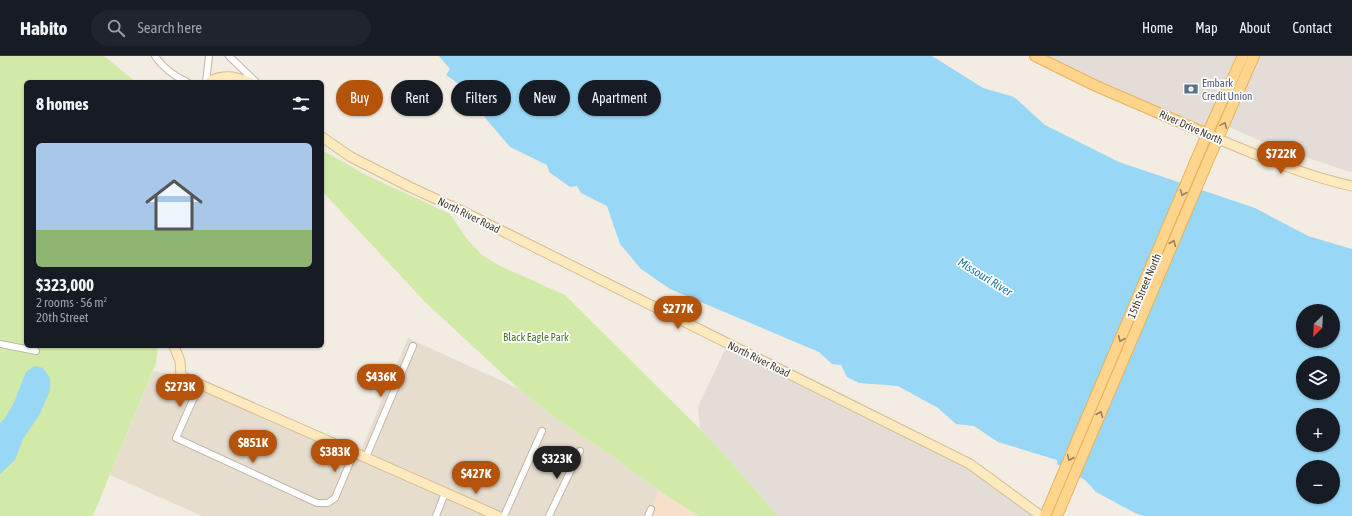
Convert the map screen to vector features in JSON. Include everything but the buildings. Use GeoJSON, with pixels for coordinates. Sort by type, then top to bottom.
{"type":"FeatureCollection","features":[{"type":"Feature","properties":{"kind":"main road","name":"River Drive North"},"geometry":{"type":"LineString","coordinates":[[1035,56],[1096,86],[1218,139]]}},
{"type":"Feature","properties":{"kind":"main road","name":"15th Street North"},"geometry":{"type":"LineString","coordinates":[[1203,159],[1207,134],[1243,56]]}},
{"type":"Feature","properties":{"kind":"main road","name":"15th Street North"},"geometry":{"type":"LineString","coordinates":[[1045,516],[1058,500],[1203,159],[1218,139],[1254,56]]}},
{"type":"Feature","properties":{"kind":"main road","name":"15th Street North"},"geometry":{"type":"LineString","coordinates":[[1057,516],[1058,500]]}},
{"type":"Feature","properties":{"kind":"street"},"geometry":{"type":"LineString","coordinates":[[155,56],[160,63],[176,77],[183,80]]}},
{"type":"Feature","properties":{"kind":"street"},"geometry":{"type":"LineString","coordinates":[[209,56],[210,80],[232,76],[244,80]]}},
{"type":"Feature","properties":{"kind":"street"},"geometry":{"type":"LineString","coordinates":[[228,56],[254,80]]}},
{"type":"Feature","properties":{"kind":"street","name":"North River Road"},"geometry":{"type":"LineString","coordinates":[[324,138],[364,164],[970,464],[1041,516]]}},
{"type":"Feature","properties":{"kind":"street","name":"River Drive North"},"geometry":{"type":"LineString","coordinates":[[1218,139],[1305,173],[1352,186]]}},
{"type":"Feature","properties":{"kind":"street"},"geometry":{"type":"LineString","coordinates":[[0,344],[36,351]]}},
{"type":"Feature","properties":{"kind":"street"},"geometry":{"type":"LineString","coordinates":[[366,457],[412,346]]}},
{"type":"Feature","properties":{"kind":"street"},"geometry":{"type":"LineString","coordinates":[[175,348],[180,361],[181,376],[498,516]]}},
{"type":"Feature","properties":{"kind":"street"},"geometry":{"type":"LineString","coordinates":[[200,384],[176,438],[317,503],[328,503],[335,498],[354,453]]}},
{"type":"Feature","properties":{"kind":"street"},"geometry":{"type":"LineString","coordinates":[[504,516],[542,431]]}},
{"type":"Feature","properties":{"kind":"street"},"geometry":{"type":"LineString","coordinates":[[550,516],[580,451]]}},
{"type":"Feature","properties":{"kind":"street"},"geometry":{"type":"LineString","coordinates":[[436,516],[445,493]]}},
{"type":"Feature","properties":{"kind":"street"},"geometry":{"type":"LineString","coordinates":[[648,516],[651,509]]}},
{"type":"Feature","properties":{"kind":"shaded area"},"geometry":{"type":"Polygon","coordinates":[[[1036,56],[1243,56],[1207,134],[1036,56]]]}},
{"type":"Feature","properties":{"kind":"shaded area"},"geometry":{"type":"Polygon","coordinates":[[[1254,56],[1352,56],[1352,172],[1268,144],[1224,125],[1254,56]]]}},
{"type":"Feature","properties":{"kind":"shaded area"},"geometry":{"type":"Polygon","coordinates":[[[408,338],[519,389],[561,422],[659,490],[648,516],[202,516],[110,475],[153,371],[181,376],[359,455],[408,338]]]}},
{"type":"Feature","properties":{"kind":"shaded area"},"geometry":{"type":"Polygon","coordinates":[[[728,343],[970,464],[1040,516],[778,516],[700,429],[698,407],[728,343]]]}},
{"type":"Feature","properties":{"kind":"shaded area"},"geometry":{"type":"Polygon","coordinates":[[[659,490],[667,496],[699,516],[648,516],[659,490]]]}},
{"type":"Feature","properties":{"kind":"green space"},"geometry":{"type":"Polygon","coordinates":[[[0,56],[104,56],[134,80],[24,80],[24,348],[158,348],[156,363],[93,516],[0,516],[0,56]]]}},
{"type":"Feature","properties":{"kind":"green space","name":"Black Eagle Park"},"geometry":{"type":"Polygon","coordinates":[[[324,151],[366,175],[450,214],[467,239],[482,255],[500,266],[565,295],[700,429],[778,516],[699,516],[667,496],[609,454],[561,422],[519,389],[425,302],[324,193],[324,151]]]}},
{"type":"Feature","properties":{"kind":"water","name":"Missouri River"},"geometry":{"type":"Polygon","coordinates":[[[439,56],[932,56],[983,88],[1014,97],[1045,125],[1119,162],[1255,208],[1308,236],[1352,249],[1352,516],[1144,516],[1135,513],[1096,492],[1085,480],[1057,464],[1057,460],[998,442],[974,426],[956,424],[938,408],[898,386],[859,383],[847,377],[841,365],[832,364],[819,352],[670,289],[641,269],[620,244],[607,206],[581,193],[577,186],[570,187],[549,172],[547,165],[510,147],[484,116],[511,116],[511,80],[453,80],[446,75],[450,69],[439,56]]]}},
{"type":"Feature","properties":{"kind":"water"},"geometry":{"type":"Polygon","coordinates":[[[35,366],[43,368],[50,378],[50,390],[40,414],[23,439],[15,460],[0,474],[0,423],[5,418],[14,403],[27,371],[35,366]]]}},
{"type":"Feature","properties":{"kind":"place","name":"Embark Credit Union"},"geometry":{"type":"Point","coordinates":[1191,89]}}]}
